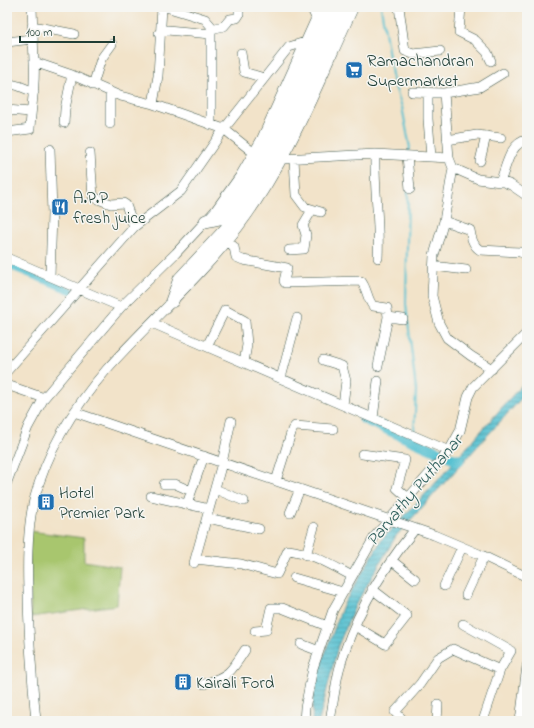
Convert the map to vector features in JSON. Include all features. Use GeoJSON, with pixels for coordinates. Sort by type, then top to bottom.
{"type":"FeatureCollection","features":[{"type":"Feature","properties":{"kind":"highway"},"geometry":{"type":"LineString","coordinates":[[206,220],[220,218],[257,166],[331,7]]}},
{"type":"Feature","properties":{"kind":"highway"},"geometry":{"type":"LineString","coordinates":[[172,301],[180,279],[231,224],[267,171],[344,7]]}},
{"type":"Feature","properties":{"kind":"street"},"geometry":{"type":"LineString","coordinates":[[7,132],[30,129],[30,112],[36,82],[32,40],[32,7]]}},
{"type":"Feature","properties":{"kind":"street"},"geometry":{"type":"LineString","coordinates":[[153,104],[158,76],[159,33],[162,7]]}},
{"type":"Feature","properties":{"kind":"street"},"geometry":{"type":"LineString","coordinates":[[166,7],[205,19],[209,22],[211,31],[211,125]]}},
{"type":"Feature","properties":{"kind":"street"},"geometry":{"type":"LineString","coordinates":[[159,33],[167,30],[211,31],[224,26],[230,18],[237,18],[239,15],[239,7]]}},
{"type":"Feature","properties":{"kind":"street"},"geometry":{"type":"LineString","coordinates":[[311,7],[316,18]]}},
{"type":"Feature","properties":{"kind":"street"},"geometry":{"type":"LineString","coordinates":[[7,482],[28,427],[44,398],[121,307],[176,253],[206,220],[240,176],[254,153],[321,7]]}},
{"type":"Feature","properties":{"kind":"street"},"geometry":{"type":"LineString","coordinates":[[36,721],[28,611],[27,551],[34,501],[48,459],[59,435],[74,412],[107,370],[228,241],[265,191],[283,159],[354,7]]}},
{"type":"Feature","properties":{"kind":"street"},"geometry":{"type":"LineString","coordinates":[[399,7],[405,51],[410,54],[440,51]]}},
{"type":"Feature","properties":{"kind":"street"},"geometry":{"type":"LineString","coordinates":[[461,7],[459,32],[475,40],[487,52],[491,61]]}},
{"type":"Feature","properties":{"kind":"street"},"geometry":{"type":"LineString","coordinates":[[32,26],[74,34]]}},
{"type":"Feature","properties":{"kind":"street"},"geometry":{"type":"LineString","coordinates":[[7,42],[32,40]]}},
{"type":"Feature","properties":{"kind":"street"},"geometry":{"type":"LineString","coordinates":[[7,371],[81,289],[134,227],[181,191],[224,129],[289,47],[305,42]]}},
{"type":"Feature","properties":{"kind":"street"},"geometry":{"type":"LineString","coordinates":[[93,85],[101,59],[112,44]]}},
{"type":"Feature","properties":{"kind":"street"},"geometry":{"type":"LineString","coordinates":[[241,52],[244,72],[264,78]]}},
{"type":"Feature","properties":{"kind":"street"},"geometry":{"type":"LineString","coordinates":[[34,62],[72,75],[110,92],[153,104],[224,129],[254,153]]}},
{"type":"Feature","properties":{"kind":"street"},"geometry":{"type":"LineString","coordinates":[[412,92],[428,94],[444,93],[485,86],[503,73]]}},
{"type":"Feature","properties":{"kind":"street"},"geometry":{"type":"LineString","coordinates":[[64,123],[65,109],[72,75]]}},
{"type":"Feature","properties":{"kind":"street"},"geometry":{"type":"LineString","coordinates":[[7,83],[34,92]]}},
{"type":"Feature","properties":{"kind":"street"},"geometry":{"type":"LineString","coordinates":[[110,92],[110,124]]}},
{"type":"Feature","properties":{"kind":"street"},"geometry":{"type":"LineString","coordinates":[[444,93],[449,158],[453,168],[444,221],[434,255],[432,296],[439,323],[447,338],[492,370]]}},
{"type":"Feature","properties":{"kind":"street"},"geometry":{"type":"LineString","coordinates":[[428,94],[431,157]]}},
{"type":"Feature","properties":{"kind":"street"},"geometry":{"type":"LineString","coordinates":[[7,110],[30,112]]}},
{"type":"Feature","properties":{"kind":"street"},"geometry":{"type":"LineString","coordinates":[[447,140],[477,135],[501,138]]}},
{"type":"Feature","properties":{"kind":"street"},"geometry":{"type":"LineString","coordinates":[[480,161],[486,136]]}},
{"type":"Feature","properties":{"kind":"street"},"geometry":{"type":"LineString","coordinates":[[501,181],[510,154],[517,146],[527,140]]}},
{"type":"Feature","properties":{"kind":"street"},"geometry":{"type":"LineString","coordinates":[[50,149],[52,214],[50,276]]}},
{"type":"Feature","properties":{"kind":"street"},"geometry":{"type":"LineString","coordinates":[[90,153],[93,197],[111,204],[124,203],[134,227]]}},
{"type":"Feature","properties":{"kind":"street"},"geometry":{"type":"LineString","coordinates":[[283,159],[375,154],[449,158]]}},
{"type":"Feature","properties":{"kind":"street"},"geometry":{"type":"LineString","coordinates":[[375,154],[374,182],[379,234],[378,258]]}},
{"type":"Feature","properties":{"kind":"street"},"geometry":{"type":"LineString","coordinates":[[407,156],[410,189]]}},
{"type":"Feature","properties":{"kind":"street"},"geometry":{"type":"LineString","coordinates":[[289,250],[304,248],[306,235],[304,225],[317,211],[305,208],[296,195],[294,159]]}},
{"type":"Feature","properties":{"kind":"street"},"geometry":{"type":"LineString","coordinates":[[453,168],[478,179],[498,182],[501,181],[527,196]]}},
{"type":"Feature","properties":{"kind":"street"},"geometry":{"type":"LineString","coordinates":[[444,221],[470,230],[472,239],[477,248],[480,250],[515,251],[527,255]]}},
{"type":"Feature","properties":{"kind":"street"},"geometry":{"type":"LineString","coordinates":[[228,241],[234,247],[236,257],[243,260],[287,268],[284,281],[285,284],[361,281],[373,306],[387,308],[388,317],[378,366]]}},
{"type":"Feature","properties":{"kind":"street"},"geometry":{"type":"LineString","coordinates":[[7,258],[121,307]]}},
{"type":"Feature","properties":{"kind":"street"},"geometry":{"type":"LineString","coordinates":[[433,266],[466,270]]}},
{"type":"Feature","properties":{"kind":"street"},"geometry":{"type":"LineString","coordinates":[[207,346],[225,310],[245,321],[247,345],[244,362]]}},
{"type":"Feature","properties":{"kind":"street"},"geometry":{"type":"LineString","coordinates":[[388,317],[403,319]]}},
{"type":"Feature","properties":{"kind":"street"},"geometry":{"type":"LineString","coordinates":[[281,378],[297,318]]}},
{"type":"Feature","properties":{"kind":"street"},"geometry":{"type":"LineString","coordinates":[[152,323],[449,450]]}},
{"type":"Feature","properties":{"kind":"street"},"geometry":{"type":"LineString","coordinates":[[304,721],[313,668],[333,610],[352,576],[375,536],[449,450],[460,431],[468,397],[473,387],[492,370],[527,333]]}},
{"type":"Feature","properties":{"kind":"street"},"geometry":{"type":"LineString","coordinates":[[323,360],[342,366],[346,381],[343,405]]}},
{"type":"Feature","properties":{"kind":"street"},"geometry":{"type":"LineString","coordinates":[[373,418],[378,381]]}},
{"type":"Feature","properties":{"kind":"street"},"geometry":{"type":"LineString","coordinates":[[7,385],[44,398]]}},
{"type":"Feature","properties":{"kind":"street"},"geometry":{"type":"LineString","coordinates":[[74,412],[411,527],[484,556],[527,577]]}},
{"type":"Feature","properties":{"kind":"street"},"geometry":{"type":"LineString","coordinates":[[231,421],[222,463],[194,562],[241,564],[277,574],[288,550],[306,555],[352,576]]}},
{"type":"Feature","properties":{"kind":"street"},"geometry":{"type":"LineString","coordinates":[[276,481],[292,430],[295,426],[333,429]]}},
{"type":"Feature","properties":{"kind":"street"},"geometry":{"type":"LineString","coordinates":[[362,454],[405,460],[397,488],[408,498]]}},
{"type":"Feature","properties":{"kind":"street"},"geometry":{"type":"LineString","coordinates":[[187,504],[204,456]]}},
{"type":"Feature","properties":{"kind":"street"},"geometry":{"type":"LineString","coordinates":[[164,484],[175,484],[191,491]]}},
{"type":"Feature","properties":{"kind":"street"},"geometry":{"type":"LineString","coordinates":[[215,489],[244,501]]}},
{"type":"Feature","properties":{"kind":"street"},"geometry":{"type":"LineString","coordinates":[[290,513],[300,489]]}},
{"type":"Feature","properties":{"kind":"street"},"geometry":{"type":"LineString","coordinates":[[151,496],[187,504],[208,513],[259,530]]}},
{"type":"Feature","properties":{"kind":"street"},"geometry":{"type":"LineString","coordinates":[[306,555],[314,527]]}},
{"type":"Feature","properties":{"kind":"street"},"geometry":{"type":"LineString","coordinates":[[330,721],[339,669],[354,626],[372,589],[411,527]]}},
{"type":"Feature","properties":{"kind":"street"},"geometry":{"type":"LineString","coordinates":[[444,586],[462,547]]}},
{"type":"Feature","properties":{"kind":"street"},"geometry":{"type":"LineString","coordinates":[[466,595],[484,556]]}},
{"type":"Feature","properties":{"kind":"street"},"geometry":{"type":"LineString","coordinates":[[391,560],[415,579]]}},
{"type":"Feature","properties":{"kind":"street"},"geometry":{"type":"LineString","coordinates":[[294,578],[343,592]]}},
{"type":"Feature","properties":{"kind":"street"},"geometry":{"type":"LineString","coordinates":[[354,626],[384,644],[408,616],[372,589]]}},
{"type":"Feature","properties":{"kind":"street"},"geometry":{"type":"LineString","coordinates":[[255,631],[266,630],[271,608],[282,608],[327,626]]}},
{"type":"Feature","properties":{"kind":"street"},"geometry":{"type":"LineString","coordinates":[[463,624],[511,651],[500,670],[483,721]]}},
{"type":"Feature","properties":{"kind":"street"},"geometry":{"type":"LineString","coordinates":[[301,644],[319,651]]}},
{"type":"Feature","properties":{"kind":"street"},"geometry":{"type":"LineString","coordinates":[[404,721],[395,712],[420,684],[438,658],[453,649],[500,670]]}},
{"type":"Feature","properties":{"kind":"street"},"geometry":{"type":"LineString","coordinates":[[204,684],[223,678],[231,671],[245,650]]}},
{"type":"Feature","properties":{"kind":"street"},"geometry":{"type":"LineString","coordinates":[[520,721],[527,666]]}},
{"type":"Feature","properties":{"kind":"street"},"geometry":{"type":"LineString","coordinates":[[437,721],[438,705]]}},
{"type":"Feature","properties":{"kind":"green space"},"geometry":{"type":"Polygon","coordinates":[[[29,531],[84,538],[84,561],[120,567],[117,605],[31,617],[29,531]]]}},
{"type":"Feature","properties":{"kind":"water"},"geometry":{"type":"Polygon","coordinates":[[[527,379],[527,392],[396,536],[356,604],[338,646],[319,721],[312,721],[313,699],[321,664],[343,605],[382,539],[431,488],[527,379]]]}},
{"type":"Feature","properties":{"kind":"waterway"},"geometry":{"type":"LineString","coordinates":[[381,7],[393,81],[402,107],[410,148],[408,152]]}},
{"type":"Feature","properties":{"kind":"waterway"},"geometry":{"type":"LineString","coordinates":[[408,190],[406,304],[416,390],[414,433]]}},
{"type":"Feature","properties":{"kind":"waterway"},"geometry":{"type":"LineString","coordinates":[[7,265],[74,292]]}},
{"type":"Feature","properties":{"kind":"waterway"},"geometry":{"type":"LineString","coordinates":[[364,419],[443,454]]}},
{"type":"Feature","properties":{"kind":"waterway","name":"Parvathy Puthanar"},"geometry":{"type":"LineString","coordinates":[[451,458],[459,460]]}},
{"type":"Feature","properties":{"kind":"place","name":"Ramachandran Supermarket"},"geometry":{"type":"Point","coordinates":[354,70]}},
{"type":"Feature","properties":{"kind":"place","name":"A.P.P fresh juice"},"geometry":{"type":"Point","coordinates":[60,207]}},
{"type":"Feature","properties":{"kind":"place","name":"Hotel Premier Park"},"geometry":{"type":"Point","coordinates":[46,502]}},
{"type":"Feature","properties":{"kind":"place","name":"Kairali Ford"},"geometry":{"type":"Point","coordinates":[183,682]}}]}
